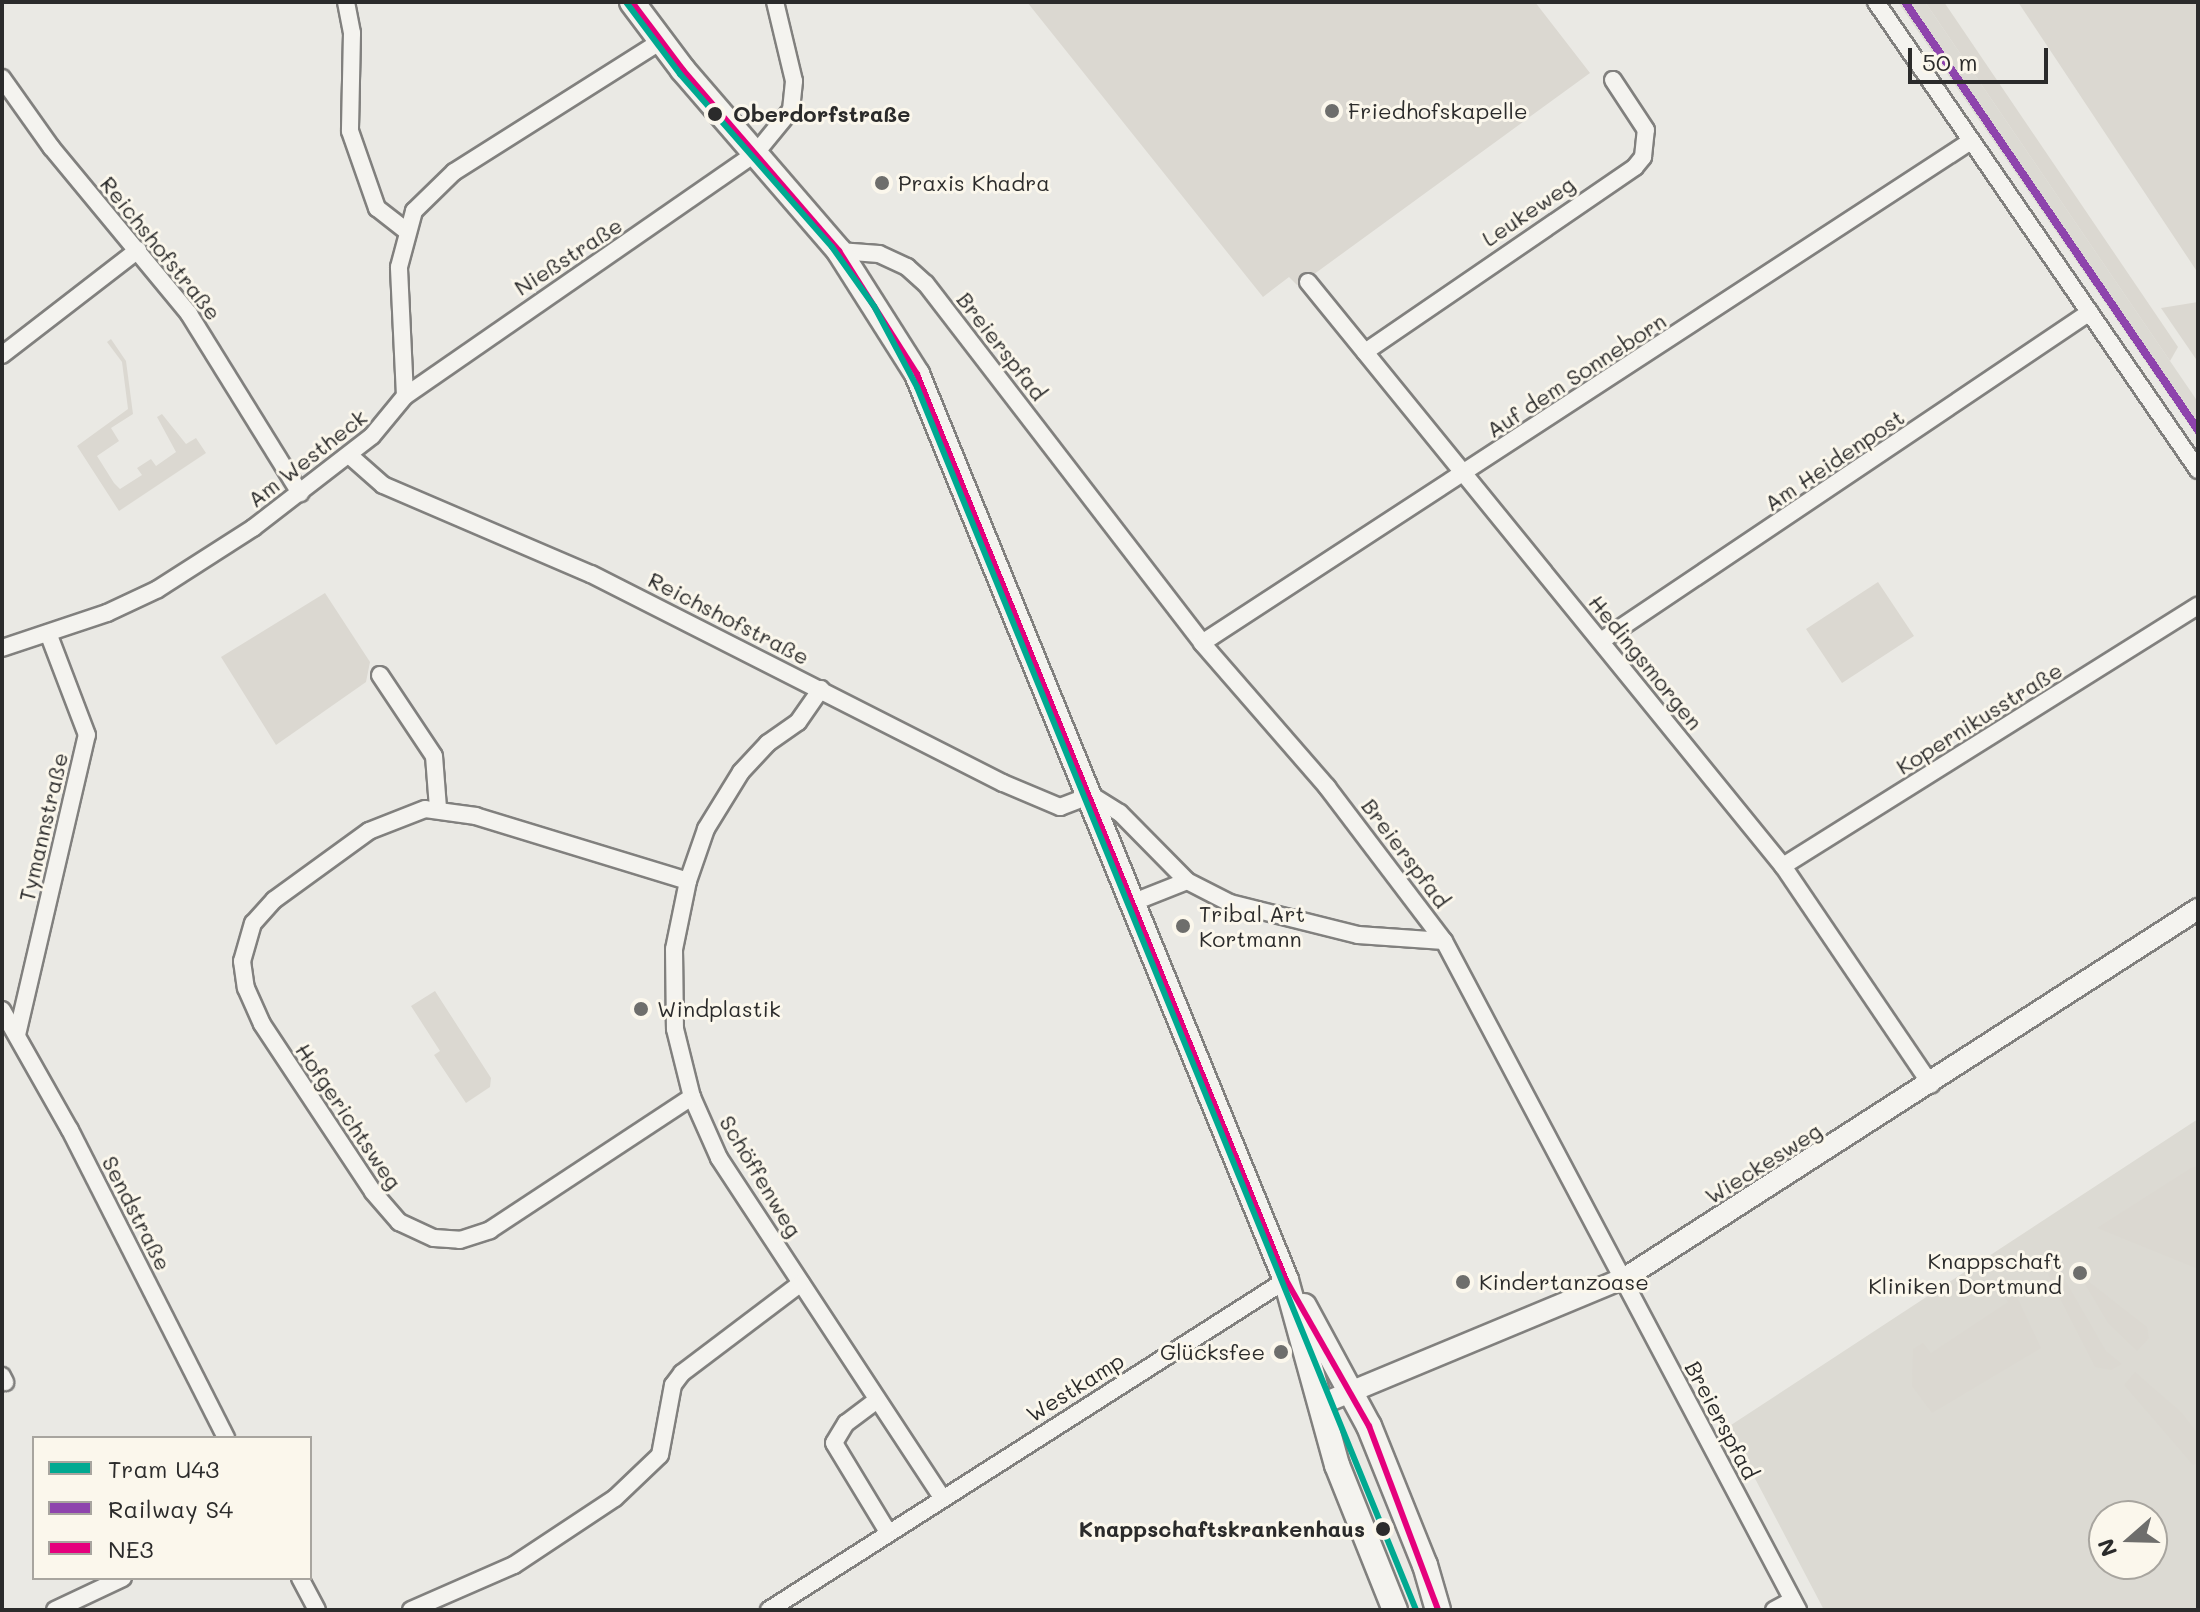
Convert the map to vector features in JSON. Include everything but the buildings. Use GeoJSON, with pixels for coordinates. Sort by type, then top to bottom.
{"type":"FeatureCollection","features":[{"type":"Feature","properties":{"kind":"main road"},"geometry":{"type":"LineString","coordinates":[[632,2],[661,41],[839,251],[917,374],[1286,1280],[1350,1392],[1421,1554],[1438,1610]]}},
{"type":"Feature","properties":{"kind":"main road"},"geometry":{"type":"LineString","coordinates":[[1286,1280],[1295,1321],[1324,1403],[1337,1465],[1395,1610]]}},
{"type":"Feature","properties":{"kind":"street"},"geometry":{"type":"LineString","coordinates":[[346,2],[353,43],[350,131],[377,208],[405,230]]}},
{"type":"Feature","properties":{"kind":"street"},"geometry":{"type":"LineString","coordinates":[[755,154],[791,110],[794,81],[775,2]]}},
{"type":"Feature","properties":{"kind":"street"},"geometry":{"type":"LineString","coordinates":[[1876,2],[2198,470]]}},
{"type":"Feature","properties":{"kind":"street"},"geometry":{"type":"LineString","coordinates":[[405,396],[399,267],[405,230],[428,193],[454,172],[661,41]]}},
{"type":"Feature","properties":{"kind":"street","name":"Reichshofstraße"},"geometry":{"type":"LineString","coordinates":[[2,78],[51,147],[197,326],[300,493]]}},
{"type":"Feature","properties":{"kind":"street","name":"Leukeweg"},"geometry":{"type":"LineString","coordinates":[[1365,352],[1635,167],[1643,157],[1646,130],[1613,80]]}},
{"type":"Feature","properties":{"kind":"street","name":"Auf dem Sonneborn"},"geometry":{"type":"LineString","coordinates":[[1202,643],[1971,141]]}},
{"type":"Feature","properties":{"kind":"street","name":"Nießstraße"},"geometry":{"type":"LineString","coordinates":[[405,396],[755,154]]}},
{"type":"Feature","properties":{"kind":"street"},"geometry":{"type":"LineString","coordinates":[[2,355],[138,250]]}},
{"type":"Feature","properties":{"kind":"street","name":"Breierspfad"},"geometry":{"type":"LineString","coordinates":[[839,251],[879,254],[907,267],[926,284],[1202,643],[1327,787],[1444,941],[1796,1605],[1774,1610]]}},
{"type":"Feature","properties":{"kind":"street","name":"Hedingsmorgen"},"geometry":{"type":"LineString","coordinates":[[1308,282],[1783,866],[1931,1085]]}},
{"type":"Feature","properties":{"kind":"street","name":"Am Heidenpost"},"geometry":{"type":"LineString","coordinates":[[1601,641],[2090,312]]}},
{"type":"Feature","properties":{"kind":"street","name":"Am Westheck"},"geometry":{"type":"LineString","coordinates":[[2,648],[158,589],[300,493],[349,455],[393,415],[405,396]]}},
{"type":"Feature","properties":{"kind":"street","name":"Reichshofstraße"},"geometry":{"type":"LineString","coordinates":[[349,455],[383,485],[591,574],[1060,807],[1091,795]]}},
{"type":"Feature","properties":{"kind":"street","name":"Kopernikusstraße"},"geometry":{"type":"LineString","coordinates":[[1783,866],[2198,606]]}},
{"type":"Feature","properties":{"kind":"street","name":"Tymannstraße"},"geometry":{"type":"LineString","coordinates":[[17,1035],[87,735],[48,633]]}},
{"type":"Feature","properties":{"kind":"street"},"geometry":{"type":"LineString","coordinates":[[380,675],[429,745],[438,808],[688,881]]}},
{"type":"Feature","properties":{"kind":"street","name":"Schöffenweg"},"geometry":{"type":"LineString","coordinates":[[821,689],[798,722],[756,755],[723,797],[688,881],[672,978],[675,1029],[692,1097],[719,1158],[942,1498]]}},
{"type":"Feature","properties":{"kind":"street"},"geometry":{"type":"LineString","coordinates":[[1091,795],[1120,813],[1187,881],[1270,916],[1358,935],[1444,941]]}},
{"type":"Feature","properties":{"kind":"street","name":"Hofgerichtsweg"},"geometry":{"type":"LineString","coordinates":[[438,808],[385,822],[274,900],[253,923],[244,950],[246,988],[258,1016],[382,1205],[422,1234],[470,1238],[692,1097]]}},
{"type":"Feature","properties":{"kind":"street"},"geometry":{"type":"LineString","coordinates":[[1134,902],[1187,881]]}},
{"type":"Feature","properties":{"kind":"street","name":"Wieckesweg"},"geometry":{"type":"LineString","coordinates":[[1324,1403],[1625,1278],[1931,1085],[2198,909]]}},
{"type":"Feature","properties":{"kind":"street","name":"Sendstraße"},"geometry":{"type":"LineString","coordinates":[[2,1010],[225,1436]]}},
{"type":"Feature","properties":{"kind":"street","name":"Westkamp"},"geometry":{"type":"LineString","coordinates":[[769,1610],[1286,1280]]}},
{"type":"Feature","properties":{"kind":"street"},"geometry":{"type":"LineString","coordinates":[[411,1610],[514,1565],[615,1498],[660,1455],[667,1438],[673,1385],[682,1373],[801,1283]]}},
{"type":"Feature","properties":{"kind":"street"},"geometry":{"type":"LineString","coordinates":[[877,1400],[846,1423],[834,1443],[888,1532]]}},
{"type":"Feature","properties":{"kind":"street"},"geometry":{"type":"LineString","coordinates":[[55,1610],[119,1580]]}},
{"type":"Feature","properties":{"kind":"street"},"geometry":{"type":"LineString","coordinates":[[301,1580],[317,1610]]}},
{"type":"Feature","properties":{"kind":"shaded area"},"geometry":{"type":"Polygon","coordinates":[[[1027,2],[1535,2],[1590,73],[1306,280],[1297,285],[1289,277],[1263,297],[1027,2]]]}},
{"type":"Feature","properties":{"kind":"shaded area"},"geometry":{"type":"Polygon","coordinates":[[[1898,2],[1925,2],[2198,402],[2198,438],[1898,2]]]}},
{"type":"Feature","properties":{"kind":"shaded area"},"geometry":{"type":"Polygon","coordinates":[[[1925,2],[1944,2],[2178,347],[2170,361],[1925,2]]]}},
{"type":"Feature","properties":{"kind":"shaded area"},"geometry":{"type":"Polygon","coordinates":[[[2018,2],[2198,2],[2198,273],[2018,2]]]}},
{"type":"Feature","properties":{"kind":"shaded area"},"geometry":{"type":"Polygon","coordinates":[[[2198,302],[2198,362],[2161,308],[2198,302]]]}},
{"type":"Feature","properties":{"kind":"shaded area"},"geometry":{"type":"Polygon","coordinates":[[[111,339],[126,361],[133,414],[111,428],[119,441],[97,456],[114,483],[120,489],[142,475],[137,468],[151,459],[156,466],[176,452],[157,417],[162,414],[186,444],[196,438],[206,453],[119,511],[77,446],[128,409],[122,362],[107,342],[111,339]]]}},
{"type":"Feature","properties":{"kind":"shaded area"},"geometry":{"type":"Polygon","coordinates":[[[1878,582],[1914,636],[1842,683],[1806,629],[1878,582]]]}},
{"type":"Feature","properties":{"kind":"shaded area"},"geometry":{"type":"Polygon","coordinates":[[[325,593],[370,662],[366,682],[276,745],[221,657],[325,593]]]}},
{"type":"Feature","properties":{"kind":"shaded area"},"geometry":{"type":"Polygon","coordinates":[[[435,991],[491,1078],[490,1087],[466,1103],[434,1055],[440,1051],[411,1006],[435,991]]]}},
{"type":"Feature","properties":{"kind":"shaded area","name":"Knappschaft Kliniken Dortmund"},"geometry":{"type":"Polygon","coordinates":[[[2198,1119],[2198,1610],[1824,1610],[1728,1427],[2198,1119]]]}},
{"type":"Feature","properties":{"kind":"shaded area"},"geometry":{"type":"Polygon","coordinates":[[[2198,1166],[2198,1269],[2097,1228],[2191,1168],[2198,1166]]]}},
{"type":"Feature","properties":{"kind":"shaded area"},"geometry":{"type":"Polygon","coordinates":[[[2054,1261],[2106,1351],[2122,1364],[2111,1370],[2095,1367],[2048,1275],[2054,1261]]]}},
{"type":"Feature","properties":{"kind":"shaded area"},"geometry":{"type":"Polygon","coordinates":[[[2079,1274],[2147,1327],[2149,1338],[2137,1351],[2108,1323],[2079,1274]]]}},
{"type":"Feature","properties":{"kind":"shaded area"},"geometry":{"type":"Polygon","coordinates":[[[2003,1293],[2016,1295],[2041,1348],[1932,1413],[1912,1386],[1913,1349],[1923,1343],[1931,1353],[2008,1302],[2003,1293]]]}},
{"type":"Feature","properties":{"kind":"shaded area"},"geometry":{"type":"Polygon","coordinates":[[[2135,1372],[2182,1413],[2198,1434],[2198,1463],[2193,1465],[2124,1385],[2135,1372]]]}},
{"type":"Feature","properties":{"kind":"tram line","name":"U43"},"geometry":{"type":"LineString","coordinates":[[626,2],[680,74],[832,247],[874,306],[917,387],[1416,1610]]}},
{"type":"Feature","properties":{"kind":"rail line","name":"S4"},"geometry":{"type":"LineString","coordinates":[[1905,2],[2198,430]]}},
{"type":"Feature","properties":{"kind":"transit line","name":"NE3"},"geometry":{"type":"LineString","coordinates":[[632,2],[683,70],[839,251],[917,374],[1286,1280],[1369,1426],[1438,1610]]}},
{"type":"Feature","properties":{"kind":"place","name":"Friedhofskapelle"},"geometry":{"type":"Point","coordinates":[1332,111]}},
{"type":"Feature","properties":{"kind":"place","name":"Oberdorfstraße"},"geometry":{"type":"Point","coordinates":[715,114]}},
{"type":"Feature","properties":{"kind":"place","name":"Praxis Khadra"},"geometry":{"type":"Point","coordinates":[882,183]}},
{"type":"Feature","properties":{"kind":"place","name":"Tribal Art Kortmann"},"geometry":{"type":"Point","coordinates":[1183,926]}},
{"type":"Feature","properties":{"kind":"place","name":"Windplastik"},"geometry":{"type":"Point","coordinates":[641,1009]}},
{"type":"Feature","properties":{"kind":"place","name":"Knappschaft Kliniken Dortmund"},"geometry":{"type":"Point","coordinates":[2080,1273]}},
{"type":"Feature","properties":{"kind":"place","name":"Kindertanzoase"},"geometry":{"type":"Point","coordinates":[1463,1282]}},
{"type":"Feature","properties":{"kind":"place","name":"Glücksfee"},"geometry":{"type":"Point","coordinates":[1281,1352]}},
{"type":"Feature","properties":{"kind":"place","name":"Knappschaftskrankenhaus"},"geometry":{"type":"Point","coordinates":[1383,1529]}}]}
